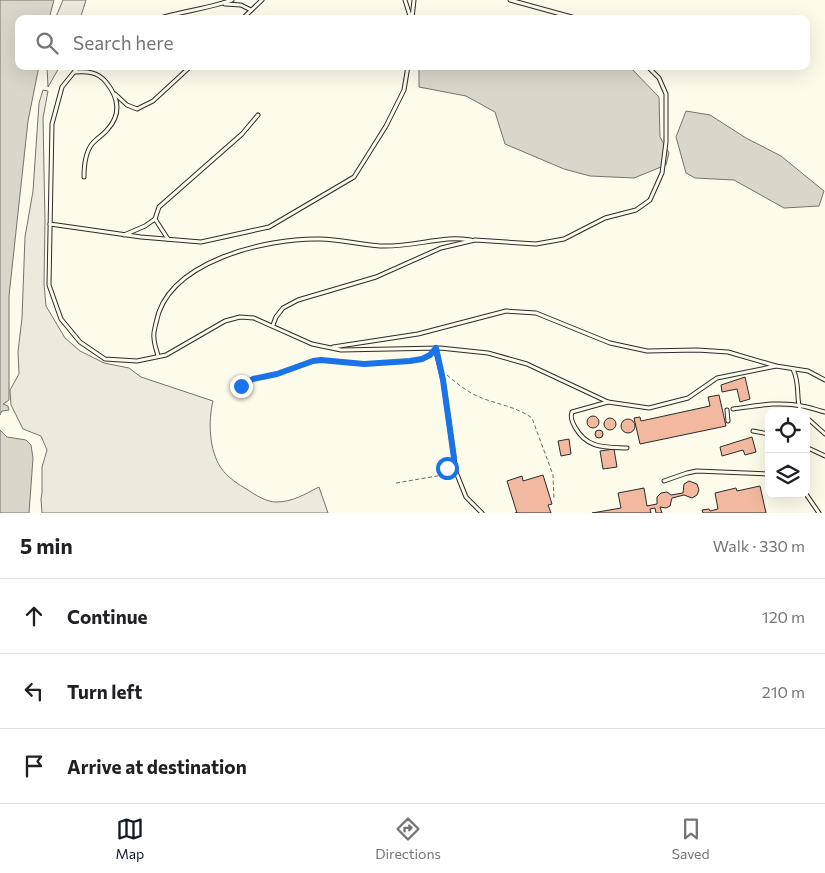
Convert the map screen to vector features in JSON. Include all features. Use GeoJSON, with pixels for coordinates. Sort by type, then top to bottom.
{"type":"FeatureCollection","features":[{"type":"Feature","properties":{"kind":"lane"},"geometry":{"type":"LineString","coordinates":[[169,15],[222,4],[232,0]]}},
{"type":"Feature","properties":{"kind":"lane"},"geometry":{"type":"LineString","coordinates":[[246,15],[262,0]]}},
{"type":"Feature","properties":{"kind":"lane"},"geometry":{"type":"LineString","coordinates":[[405,0],[410,15]]}},
{"type":"Feature","properties":{"kind":"lane"},"geometry":{"type":"LineString","coordinates":[[412,15],[414,0]]}},
{"type":"Feature","properties":{"kind":"lane"},"geometry":{"type":"LineString","coordinates":[[510,0],[564,15]]}},
{"type":"Feature","properties":{"kind":"lane"},"geometry":{"type":"LineString","coordinates":[[222,4],[242,5],[252,10]]}},
{"type":"Feature","properties":{"kind":"lane"},"geometry":{"type":"LineString","coordinates":[[186,70],[153,101],[137,109],[127,106],[102,77],[86,71],[74,72],[62,87],[52,124],[49,285],[61,319],[80,342],[105,359],[136,361],[166,355],[225,321],[240,317],[254,318],[312,344],[341,350],[436,348],[488,353],[528,364],[608,402],[649,408],[688,398],[717,378],[776,366]]}},
{"type":"Feature","properties":{"kind":"lane"},"geometry":{"type":"LineString","coordinates":[[50,224],[124,235],[202,242],[269,227],[354,177],[386,126],[404,90],[407,70]]}},
{"type":"Feature","properties":{"kind":"lane"},"geometry":{"type":"LineString","coordinates":[[158,356],[153,337],[158,314],[165,298],[185,277],[210,261],[246,249],[284,242],[319,239],[380,246],[450,238],[536,244],[564,239],[605,218],[636,210],[650,200],[662,174],[666,142],[666,94],[659,78],[651,70]]}},
{"type":"Feature","properties":{"kind":"lane"},"geometry":{"type":"LineString","coordinates":[[84,177],[84,163],[91,144],[108,130],[118,111],[115,93]]}},
{"type":"Feature","properties":{"kind":"lane"},"geometry":{"type":"LineString","coordinates":[[124,235],[145,226],[154,219],[159,207],[242,134],[258,115]]}},
{"type":"Feature","properties":{"kind":"lane"},"geometry":{"type":"LineString","coordinates":[[154,219],[169,239]]}},
{"type":"Feature","properties":{"kind":"lane"},"geometry":{"type":"LineString","coordinates":[[273,325],[283,308],[298,300],[376,277],[441,248],[475,240]]}},
{"type":"Feature","properties":{"kind":"lane"},"geometry":{"type":"LineString","coordinates":[[329,348],[418,334],[506,311],[536,313],[610,343],[647,351],[697,350],[728,352],[776,366],[808,371],[825,380]]}},
{"type":"Feature","properties":{"kind":"lane"},"geometry":{"type":"LineString","coordinates":[[436,348],[456,472],[466,498],[482,513]]}},
{"type":"Feature","properties":{"kind":"lane"},"geometry":{"type":"LineString","coordinates":[[793,369],[799,385],[799,408]]}},
{"type":"Feature","properties":{"kind":"lane"},"geometry":{"type":"LineString","coordinates":[[608,402],[572,412],[573,425],[579,435],[590,444],[627,448]]}},
{"type":"Feature","properties":{"kind":"lane"},"geometry":{"type":"LineString","coordinates":[[733,409],[768,404],[798,405],[825,412]]}},
{"type":"Feature","properties":{"kind":"lane"},"geometry":{"type":"LineString","coordinates":[[727,410],[728,421]]}},
{"type":"Feature","properties":{"kind":"lane"},"geometry":{"type":"LineString","coordinates":[[810,421],[825,434]]}},
{"type":"Feature","properties":{"kind":"lane"},"geometry":{"type":"LineString","coordinates":[[753,431],[765,433]]}},
{"type":"Feature","properties":{"kind":"lane"},"geometry":{"type":"LineString","coordinates":[[810,449],[825,456]]}},
{"type":"Feature","properties":{"kind":"lane"},"geometry":{"type":"LineString","coordinates":[[664,481],[687,473],[697,472],[765,474]]}},
{"type":"Feature","properties":{"kind":"lane"},"geometry":{"type":"LineString","coordinates":[[809,498],[820,513]]}},
{"type":"Feature","properties":{"kind":"path"},"geometry":{"type":"LineString","coordinates":[[241,386],[253,379],[284,372],[313,361],[364,364],[410,361],[422,359],[430,355],[436,348]]}},
{"type":"Feature","properties":{"kind":"path"},"geometry":{"type":"LineString","coordinates":[[441,370],[474,394],[524,412],[532,418],[553,475],[554,500]]}},
{"type":"Feature","properties":{"kind":"path"},"geometry":{"type":"LineString","coordinates":[[396,483],[443,475],[454,458]]}},
{"type":"Feature","properties":{"kind":"shaded area"},"geometry":{"type":"Polygon","coordinates":[[[0,0],[54,0],[50,15],[15,15],[15,70],[38,70],[28,121],[9,296],[9,400],[3,404],[8,406],[9,410],[2,411],[0,415],[0,0]]]}},
{"type":"Feature","properties":{"kind":"shaded area"},"geometry":{"type":"Polygon","coordinates":[[[63,0],[86,0],[81,15],[57,15],[63,0]]]}},
{"type":"Feature","properties":{"kind":"shaded area"},"geometry":{"type":"Polygon","coordinates":[[[47,70],[58,70],[48,87],[47,70]]]}},
{"type":"Feature","properties":{"kind":"shaded area"},"geometry":{"type":"Polygon","coordinates":[[[419,70],[633,70],[659,97],[660,137],[669,153],[666,165],[634,178],[590,176],[564,169],[505,144],[495,112],[466,96],[419,87],[419,70]]]}},
{"type":"Feature","properties":{"kind":"shaded area"},"geometry":{"type":"Polygon","coordinates":[[[43,90],[48,91],[43,118],[44,284],[46,306],[65,338],[80,351],[104,363],[129,368],[141,377],[213,401],[210,417],[212,444],[217,461],[227,475],[254,494],[272,502],[293,499],[319,487],[328,513],[42,513],[42,467],[47,450],[41,436],[23,429],[11,405],[10,390],[19,374],[18,352],[22,318],[25,237],[33,191],[39,103],[43,90]]]}},
{"type":"Feature","properties":{"kind":"shaded area"},"geometry":{"type":"Polygon","coordinates":[[[686,111],[710,115],[746,138],[781,156],[824,191],[819,206],[784,208],[734,180],[695,178],[686,173],[676,137],[686,111]]]}},
{"type":"Feature","properties":{"kind":"shaded area"},"geometry":{"type":"Polygon","coordinates":[[[0,430],[7,437],[26,440],[31,445],[33,458],[29,513],[0,513],[0,430]]]}},
{"type":"Feature","properties":{"kind":"building"},"geometry":{"type":"Polygon","coordinates":[[[745,377],[750,399],[740,402],[737,389],[722,392],[721,385],[745,377]]]}},
{"type":"Feature","properties":{"kind":"building"},"geometry":{"type":"Polygon","coordinates":[[[719,395],[726,426],[640,444],[634,418],[640,417],[641,421],[710,406],[708,397],[719,395]]]}},
{"type":"Feature","properties":{"kind":"building"},"geometry":{"type":"Polygon","coordinates":[[[595,416],[598,417],[598,427],[591,428],[588,427],[587,420],[588,417],[595,416]]]}},
{"type":"Feature","properties":{"kind":"building"},"geometry":{"type":"Polygon","coordinates":[[[610,418],[616,424],[610,430],[604,424],[610,418]]]}},
{"type":"Feature","properties":{"kind":"building"},"geometry":{"type":"Polygon","coordinates":[[[628,419],[633,421],[635,426],[633,431],[628,433],[623,431],[621,426],[623,421],[628,419]]]}},
{"type":"Feature","properties":{"kind":"building"},"geometry":{"type":"Polygon","coordinates":[[[599,430],[603,434],[599,438],[595,434],[599,430]]]}},
{"type":"Feature","properties":{"kind":"building"},"geometry":{"type":"Polygon","coordinates":[[[752,437],[756,452],[745,455],[743,450],[722,456],[720,447],[752,437]]]}},
{"type":"Feature","properties":{"kind":"building"},"geometry":{"type":"Polygon","coordinates":[[[569,439],[571,454],[561,456],[558,441],[569,439]]]}},
{"type":"Feature","properties":{"kind":"building"},"geometry":{"type":"Polygon","coordinates":[[[614,449],[617,467],[603,469],[600,451],[614,449]]]}},
{"type":"Feature","properties":{"kind":"building"},"geometry":{"type":"Polygon","coordinates":[[[543,475],[552,504],[548,505],[551,513],[517,513],[507,481],[522,476],[523,481],[543,475]]]}},
{"type":"Feature","properties":{"kind":"building"},"geometry":{"type":"Polygon","coordinates":[[[689,481],[697,484],[699,490],[697,495],[692,498],[684,495],[672,498],[670,506],[666,508],[660,507],[662,513],[656,513],[655,508],[650,509],[651,513],[592,513],[621,508],[618,493],[644,488],[647,506],[657,504],[657,497],[661,493],[667,492],[671,495],[683,493],[684,484],[689,481]]]}},
{"type":"Feature","properties":{"kind":"building"},"geometry":{"type":"Polygon","coordinates":[[[760,486],[766,513],[703,513],[702,510],[718,509],[715,493],[736,488],[737,491],[760,486]]]}},
{"type":"Feature","properties":{"kind":"route"},"geometry":{"type":"LineString","coordinates":[[241,386],[253,379],[297,368],[313,361],[364,364],[410,361],[422,359],[430,355],[436,348],[443,380],[454,458],[447,468]]}}]}
